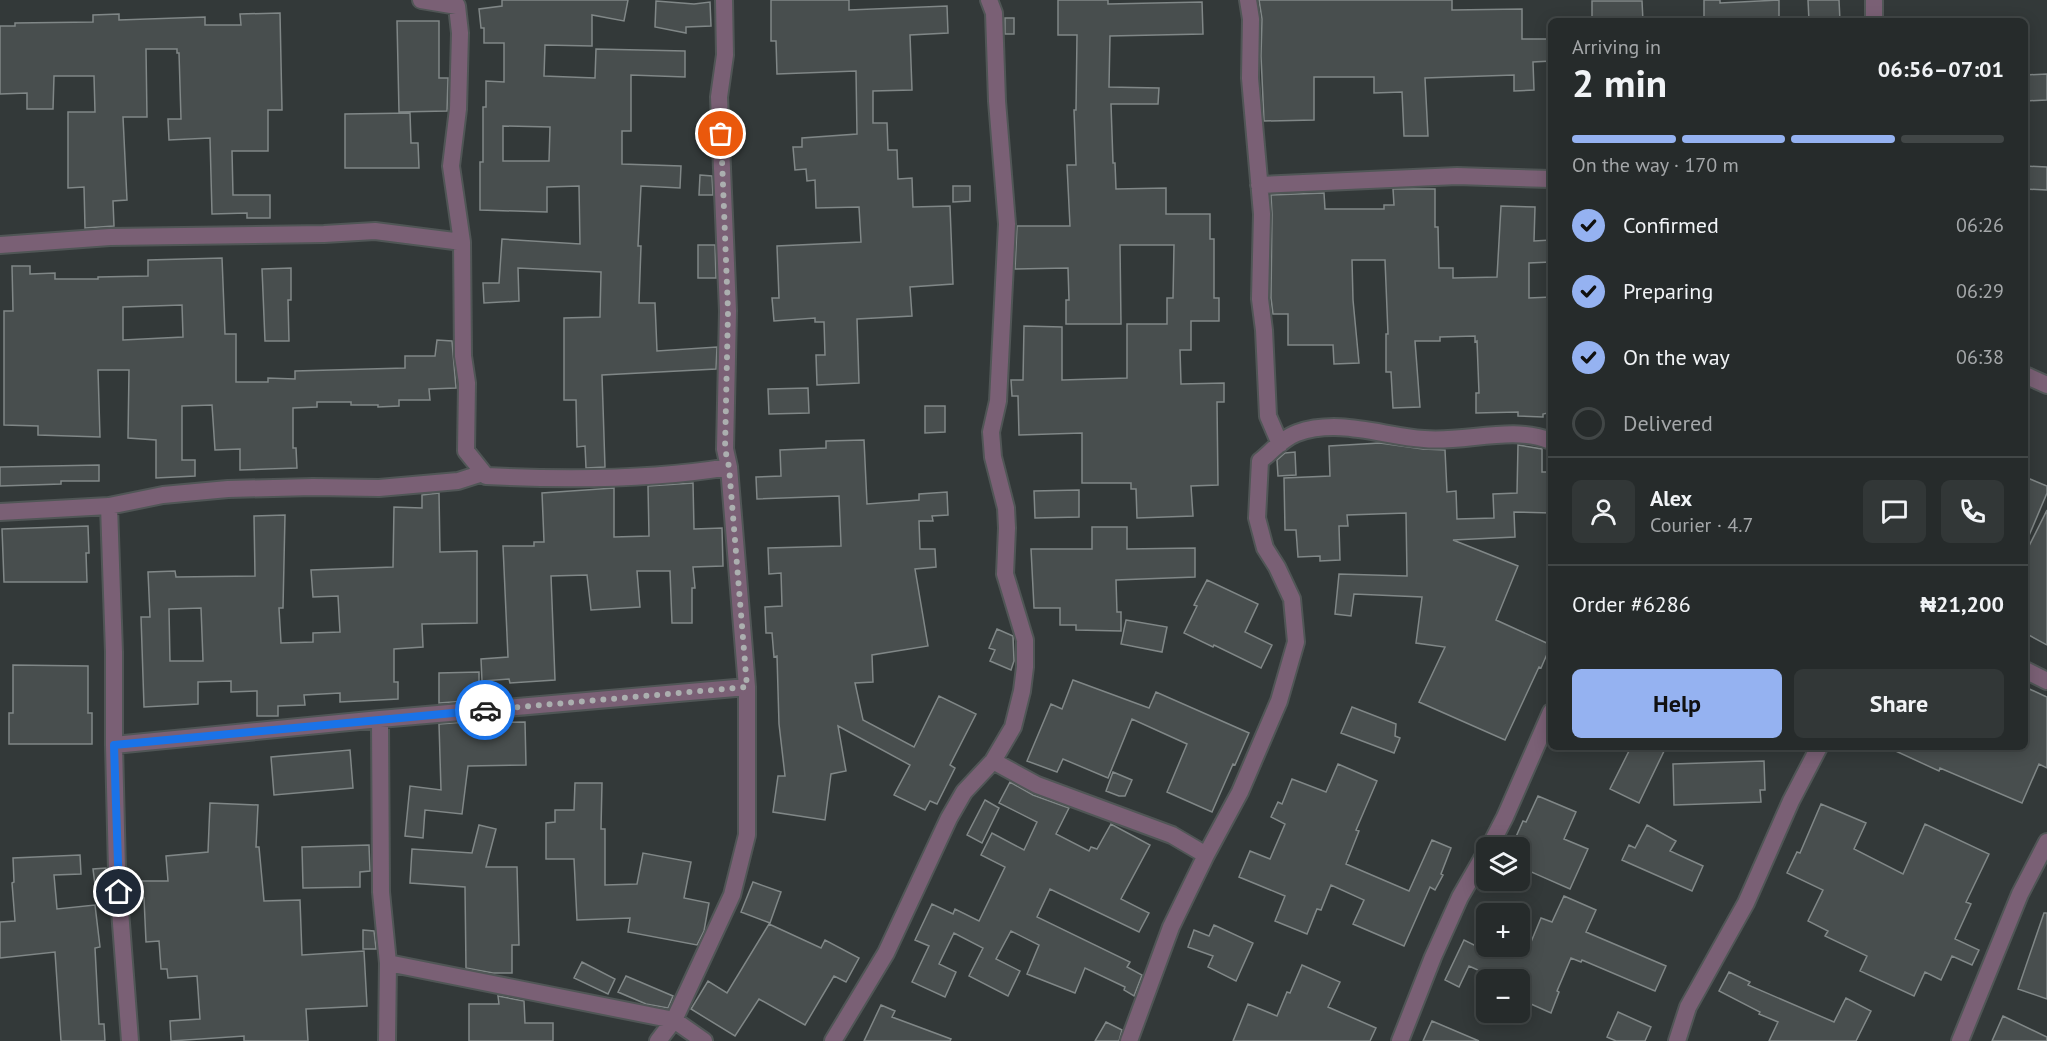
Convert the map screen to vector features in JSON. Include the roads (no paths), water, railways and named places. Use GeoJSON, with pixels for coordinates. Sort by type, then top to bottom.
{"type":"FeatureCollection","features":[{"type":"Feature","properties":{"kind":"street"},"geometry":{"type":"LineString","coordinates":[[421,0],[457,3],[460,33],[458,109],[451,166],[462,242],[463,356],[467,383],[466,451],[486,476],[556,479],[729,467]]}},
{"type":"Feature","properties":{"kind":"street"},"geometry":{"type":"LineString","coordinates":[[658,1041],[674,1020],[732,894],[747,835],[747,687],[729,467],[725,449],[726,247],[719,97],[725,55],[724,0]]}},
{"type":"Feature","properties":{"kind":"street"},"geometry":{"type":"LineString","coordinates":[[833,1041],[886,952],[949,818],[964,792],[993,761],[1013,727],[1023,692],[1024,640],[1005,574],[1006,508],[993,457],[991,432],[998,401],[1006,224],[997,102],[994,13],[990,0]]}},
{"type":"Feature","properties":{"kind":"street"},"geometry":{"type":"LineString","coordinates":[[1248,0],[1251,19],[1250,78],[1263,214],[1260,300],[1264,330],[1268,416],[1280,444]]}},
{"type":"Feature","properties":{"kind":"street"},"geometry":{"type":"LineString","coordinates":[[1874,0],[1874,18]]}},
{"type":"Feature","properties":{"kind":"street"},"geometry":{"type":"LineString","coordinates":[[1259,185],[1457,176],[1548,179]]}},
{"type":"Feature","properties":{"kind":"street"},"geometry":{"type":"LineString","coordinates":[[0,245],[110,237],[324,234],[375,231],[462,242]]}},
{"type":"Feature","properties":{"kind":"street"},"geometry":{"type":"LineString","coordinates":[[2028,376],[2047,385]]}},
{"type":"Feature","properties":{"kind":"street"},"geometry":{"type":"LineString","coordinates":[[1129,1041],[1171,927],[1240,792],[1280,701],[1296,642],[1292,599],[1265,548],[1257,518],[1260,461],[1296,433],[1339,427],[1358,428],[1425,440],[1502,435],[1540,437],[1548,440]]}},
{"type":"Feature","properties":{"kind":"street"},"geometry":{"type":"LineString","coordinates":[[0,512],[109,506],[174,494],[228,489],[379,488],[458,481],[483,473]]}},
{"type":"Feature","properties":{"kind":"street"},"geometry":{"type":"LineString","coordinates":[[109,506],[117,871],[130,1041]]}},
{"type":"Feature","properties":{"kind":"street"},"geometry":{"type":"LineString","coordinates":[[2028,672],[2047,681]]}},
{"type":"Feature","properties":{"kind":"street"},"geometry":{"type":"LineString","coordinates":[[114,745],[747,687]]}},
{"type":"Feature","properties":{"kind":"street"},"geometry":{"type":"LineString","coordinates":[[380,719],[381,892],[388,963],[387,1041]]}},
{"type":"Feature","properties":{"kind":"street"},"geometry":{"type":"LineString","coordinates":[[1495,837],[1548,719]]}},
{"type":"Feature","properties":{"kind":"street"},"geometry":{"type":"LineString","coordinates":[[1677,1041],[1688,1007],[1746,903],[1791,801],[1817,750]]}},
{"type":"Feature","properties":{"kind":"street"},"geometry":{"type":"LineString","coordinates":[[993,761],[1037,785],[1172,835],[1206,855]]}},
{"type":"Feature","properties":{"kind":"street"},"geometry":{"type":"LineString","coordinates":[[1960,1041],[2020,894],[2047,842]]}},
{"type":"Feature","properties":{"kind":"street"},"geometry":{"type":"LineString","coordinates":[[1400,1041],[1433,957],[1460,897],[1476,869]]}},
{"type":"Feature","properties":{"kind":"street"},"geometry":{"type":"LineString","coordinates":[[388,963],[674,1020],[704,1041]]}}]}
